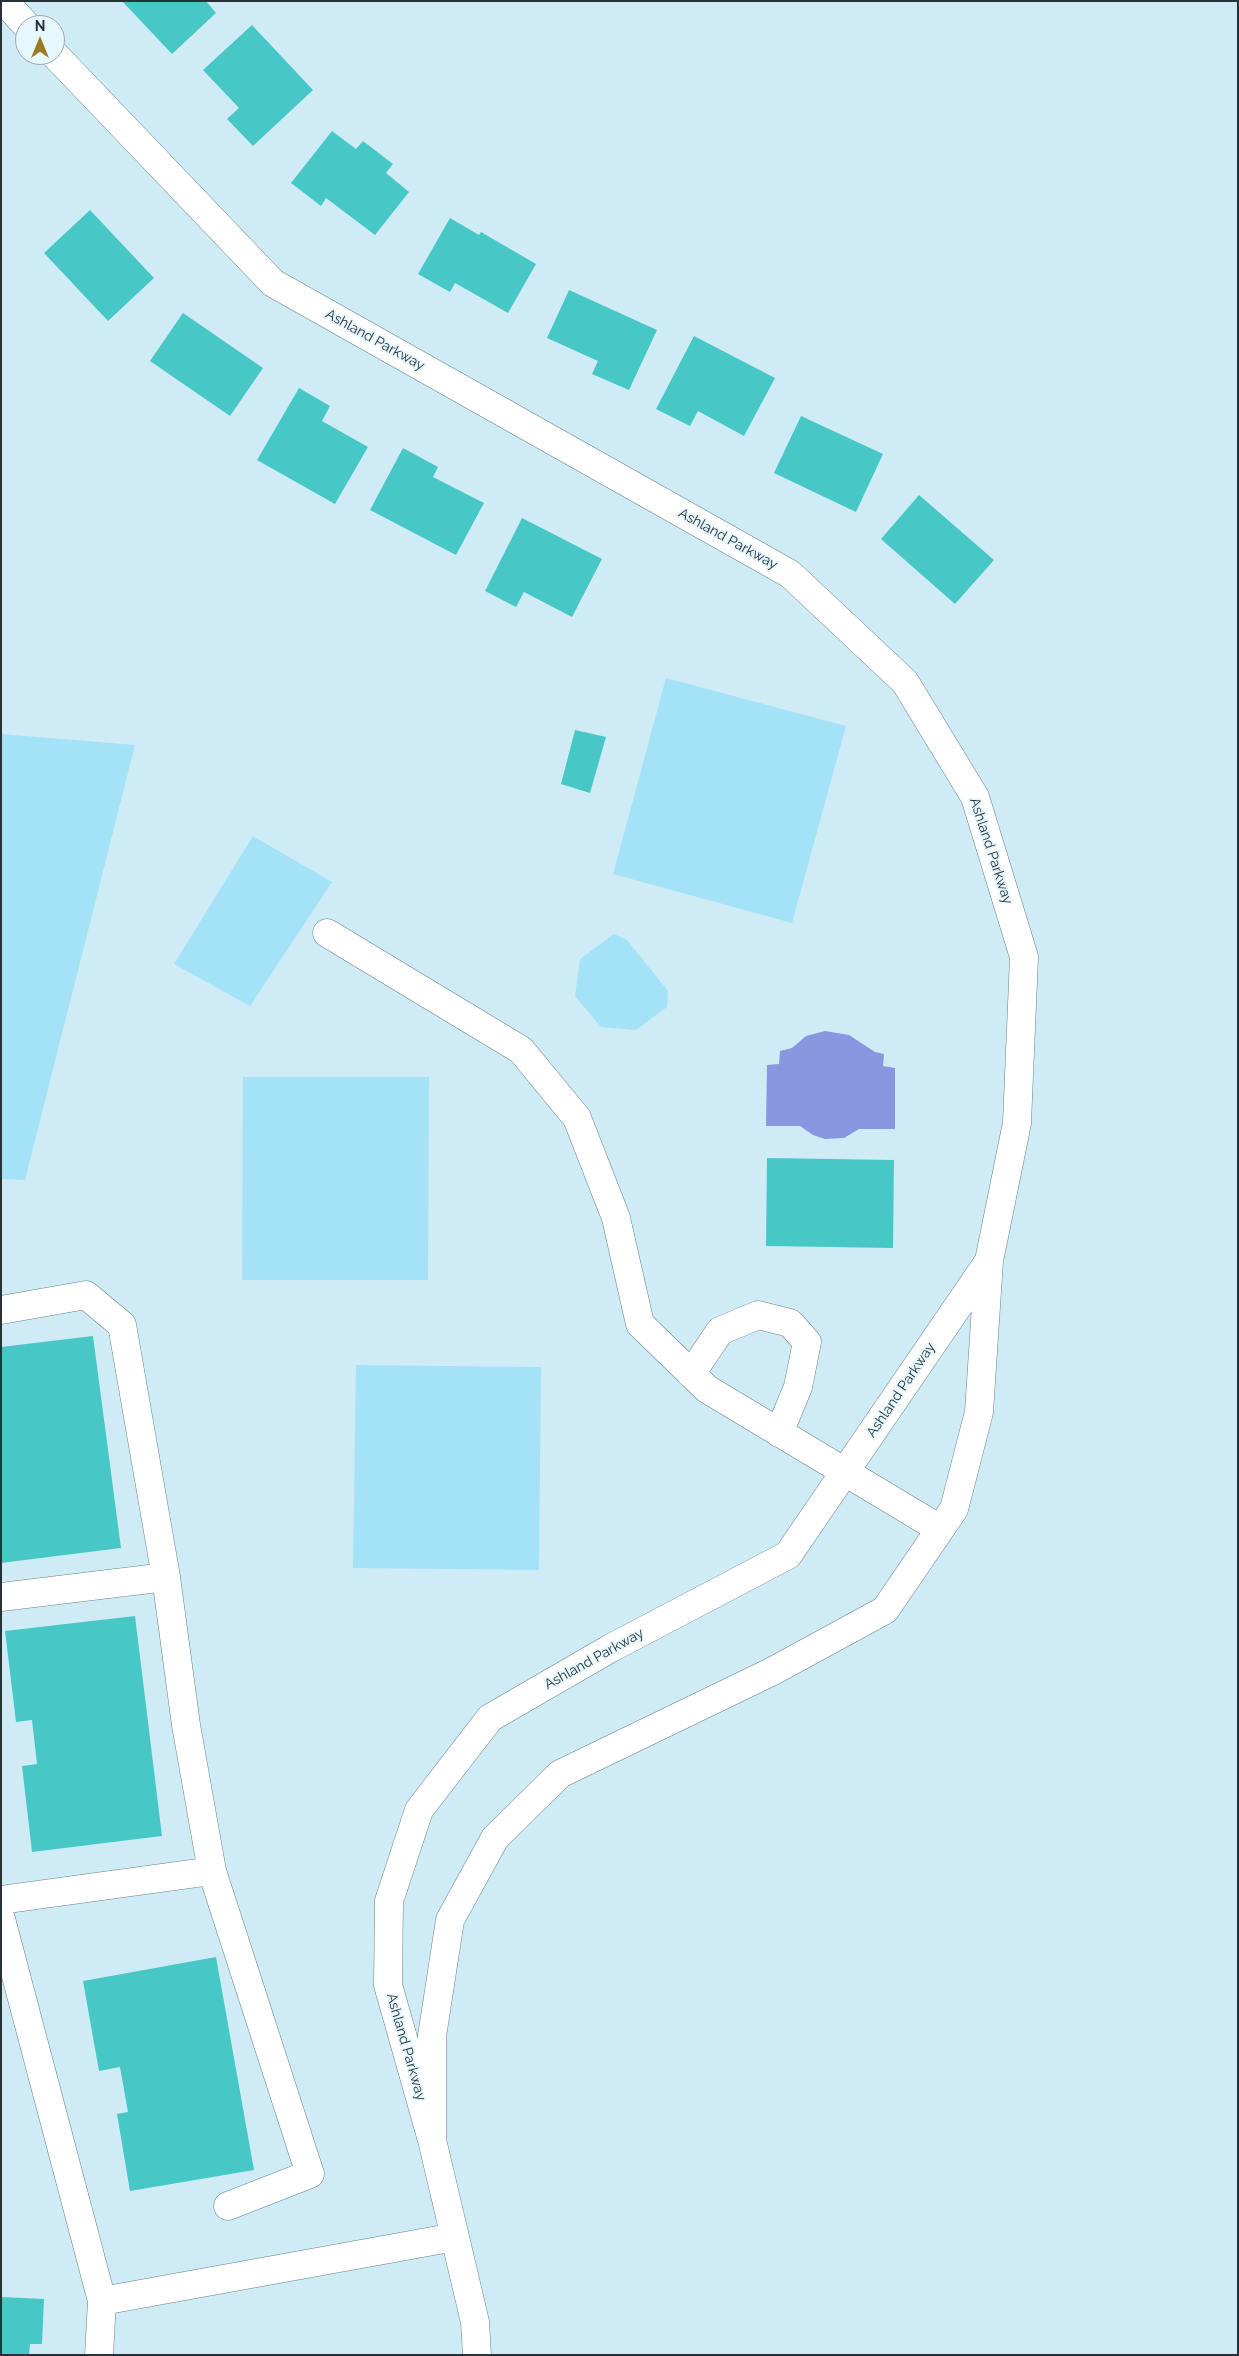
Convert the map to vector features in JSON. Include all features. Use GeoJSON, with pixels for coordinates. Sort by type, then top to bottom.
{"type":"FeatureCollection","features":[{"type":"Feature","properties":{"kind":"street"},"geometry":{"type":"LineString","coordinates":[[4,1],[17,15]]}},
{"type":"Feature","properties":{"kind":"street","name":"Ashland Parkway"},"geometry":{"type":"LineString","coordinates":[[65,65],[273,282],[790,574],[905,682],[975,797],[1024,957],[1017,1122],[989,1261],[979,1412],[954,1509],[885,1610],[773,1671],[560,1774],[495,1838],[450,1920],[432,2036],[432,2140]]}},
{"type":"Feature","properties":{"kind":"street"},"geometry":{"type":"LineString","coordinates":[[327,933],[521,1050],[577,1118],[616,1218],[640,1324],[691,1374],[707,1389],[940,1529]]}},
{"type":"Feature","properties":{"kind":"street","name":"Ashland Parkway"},"geometry":{"type":"LineString","coordinates":[[477,2355],[475,2322],[432,2140],[388,1985],[389,1901],[419,1810],[490,1718],[611,1648],[788,1555],[989,1261]]}},
{"type":"Feature","properties":{"kind":"street"},"geometry":{"type":"LineString","coordinates":[[1,1310],[86,1295],[122,1325],[166,1577],[186,1725],[212,1871],[310,2174],[228,2206]]}},
{"type":"Feature","properties":{"kind":"street"},"geometry":{"type":"LineString","coordinates":[[691,1374],[720,1331],[758,1315],[790,1323],[807,1342],[798,1387],[779,1433]]}},
{"type":"Feature","properties":{"kind":"street"},"geometry":{"type":"LineString","coordinates":[[1,1597],[166,1577]]}},
{"type":"Feature","properties":{"kind":"street"},"geometry":{"type":"LineString","coordinates":[[1,1900],[212,1871]]}},
{"type":"Feature","properties":{"kind":"street"},"geometry":{"type":"LineString","coordinates":[[1,1919],[102,2301],[99,2355]]}},
{"type":"Feature","properties":{"kind":"street"},"geometry":{"type":"LineString","coordinates":[[102,2301],[455,2238]]}},
{"type":"Feature","properties":{"kind":"shaded area"},"geometry":{"type":"Polygon","coordinates":[[[666,678],[846,726],[792,923],[613,874],[666,678]]]}},
{"type":"Feature","properties":{"kind":"shaded area"},"geometry":{"type":"Polygon","coordinates":[[[1,734],[135,745],[25,1180],[1,1179],[1,734]]]}},
{"type":"Feature","properties":{"kind":"shaded area"},"geometry":{"type":"Polygon","coordinates":[[[253,836],[332,882],[250,1006],[174,964],[253,836]]]}},
{"type":"Feature","properties":{"kind":"shaded area"},"geometry":{"type":"Polygon","coordinates":[[[614,934],[627,940],[668,991],[667,1007],[636,1030],[601,1027],[575,996],[580,959],[614,934]]]}},
{"type":"Feature","properties":{"kind":"shaded area"},"geometry":{"type":"Polygon","coordinates":[[[243,1077],[429,1077],[428,1280],[242,1280],[243,1077]]]}},
{"type":"Feature","properties":{"kind":"shaded area"},"geometry":{"type":"Polygon","coordinates":[[[356,1365],[541,1367],[539,1570],[353,1568],[356,1365]]]}},
{"type":"Feature","properties":{"kind":"water"},"geometry":{"type":"Polygon","coordinates":[[[825,1031],[849,1035],[875,1052],[884,1054],[883,1066],[895,1068],[895,1129],[859,1129],[844,1138],[825,1139],[813,1135],[800,1126],[766,1126],[767,1065],[779,1064],[780,1051],[792,1048],[806,1036],[825,1031]]]}},
{"type":"Feature","properties":{"kind":"building"},"geometry":{"type":"Polygon","coordinates":[[[122,1],[206,1],[216,13],[172,54],[122,1]]]}},
{"type":"Feature","properties":{"kind":"building"},"geometry":{"type":"Polygon","coordinates":[[[252,25],[313,90],[253,146],[227,119],[239,108],[203,70],[252,25]]]}},
{"type":"Feature","properties":{"kind":"building"},"geometry":{"type":"Polygon","coordinates":[[[332,131],[356,149],[363,141],[393,164],[386,173],[409,192],[375,235],[326,198],[321,206],[291,183],[332,131]]]}},
{"type":"Feature","properties":{"kind":"building"},"geometry":{"type":"Polygon","coordinates":[[[90,210],[154,278],[108,321],[44,253],[90,210]]]}},
{"type":"Feature","properties":{"kind":"building"},"geometry":{"type":"Polygon","coordinates":[[[450,218],[479,235],[481,232],[536,264],[508,313],[455,283],[450,292],[418,274],[450,218]]]}},
{"type":"Feature","properties":{"kind":"building"},"geometry":{"type":"Polygon","coordinates":[[[569,290],[657,330],[629,390],[592,374],[598,361],[547,338],[569,290]]]}},
{"type":"Feature","properties":{"kind":"building"},"geometry":{"type":"Polygon","coordinates":[[[183,313],[263,368],[230,416],[150,361],[183,313]]]}},
{"type":"Feature","properties":{"kind":"building"},"geometry":{"type":"Polygon","coordinates":[[[694,336],[775,378],[744,436],[698,411],[690,426],[656,409],[694,336]]]}},
{"type":"Feature","properties":{"kind":"building"},"geometry":{"type":"Polygon","coordinates":[[[299,388],[330,406],[322,421],[368,447],[335,504],[257,460],[299,388]]]}},
{"type":"Feature","properties":{"kind":"building"},"geometry":{"type":"Polygon","coordinates":[[[801,416],[883,454],[856,512],[774,473],[801,416]]]}},
{"type":"Feature","properties":{"kind":"building"},"geometry":{"type":"Polygon","coordinates":[[[403,448],[438,467],[433,477],[484,503],[456,555],[370,510],[403,448]]]}},
{"type":"Feature","properties":{"kind":"building"},"geometry":{"type":"Polygon","coordinates":[[[919,495],[994,560],[955,604],[881,539],[919,495]]]}},
{"type":"Feature","properties":{"kind":"building"},"geometry":{"type":"Polygon","coordinates":[[[522,518],[602,559],[572,617],[524,592],[516,607],[485,591],[522,518]]]}},
{"type":"Feature","properties":{"kind":"building"},"geometry":{"type":"Polygon","coordinates":[[[575,730],[606,737],[590,793],[561,784],[575,730]]]}},
{"type":"Feature","properties":{"kind":"building"},"geometry":{"type":"Polygon","coordinates":[[[767,1158],[894,1160],[893,1248],[766,1246],[767,1158]]]}},
{"type":"Feature","properties":{"kind":"building"},"geometry":{"type":"Polygon","coordinates":[[[93,1336],[121,1548],[1,1563],[1,1347],[93,1336]]]}},
{"type":"Feature","properties":{"kind":"building"},"geometry":{"type":"Polygon","coordinates":[[[135,1616],[162,1836],[32,1852],[22,1766],[37,1764],[32,1720],[16,1722],[5,1631],[135,1616]]]}},
{"type":"Feature","properties":{"kind":"building"},"geometry":{"type":"Polygon","coordinates":[[[216,1957],[254,2170],[130,2191],[117,2114],[128,2112],[120,2067],[99,2071],[83,1981],[216,1957]]]}},
{"type":"Feature","properties":{"kind":"building"},"geometry":{"type":"Polygon","coordinates":[[[1,2297],[44,2299],[42,2344],[30,2344],[29,2355],[1,2355],[1,2297]]]}}]}
